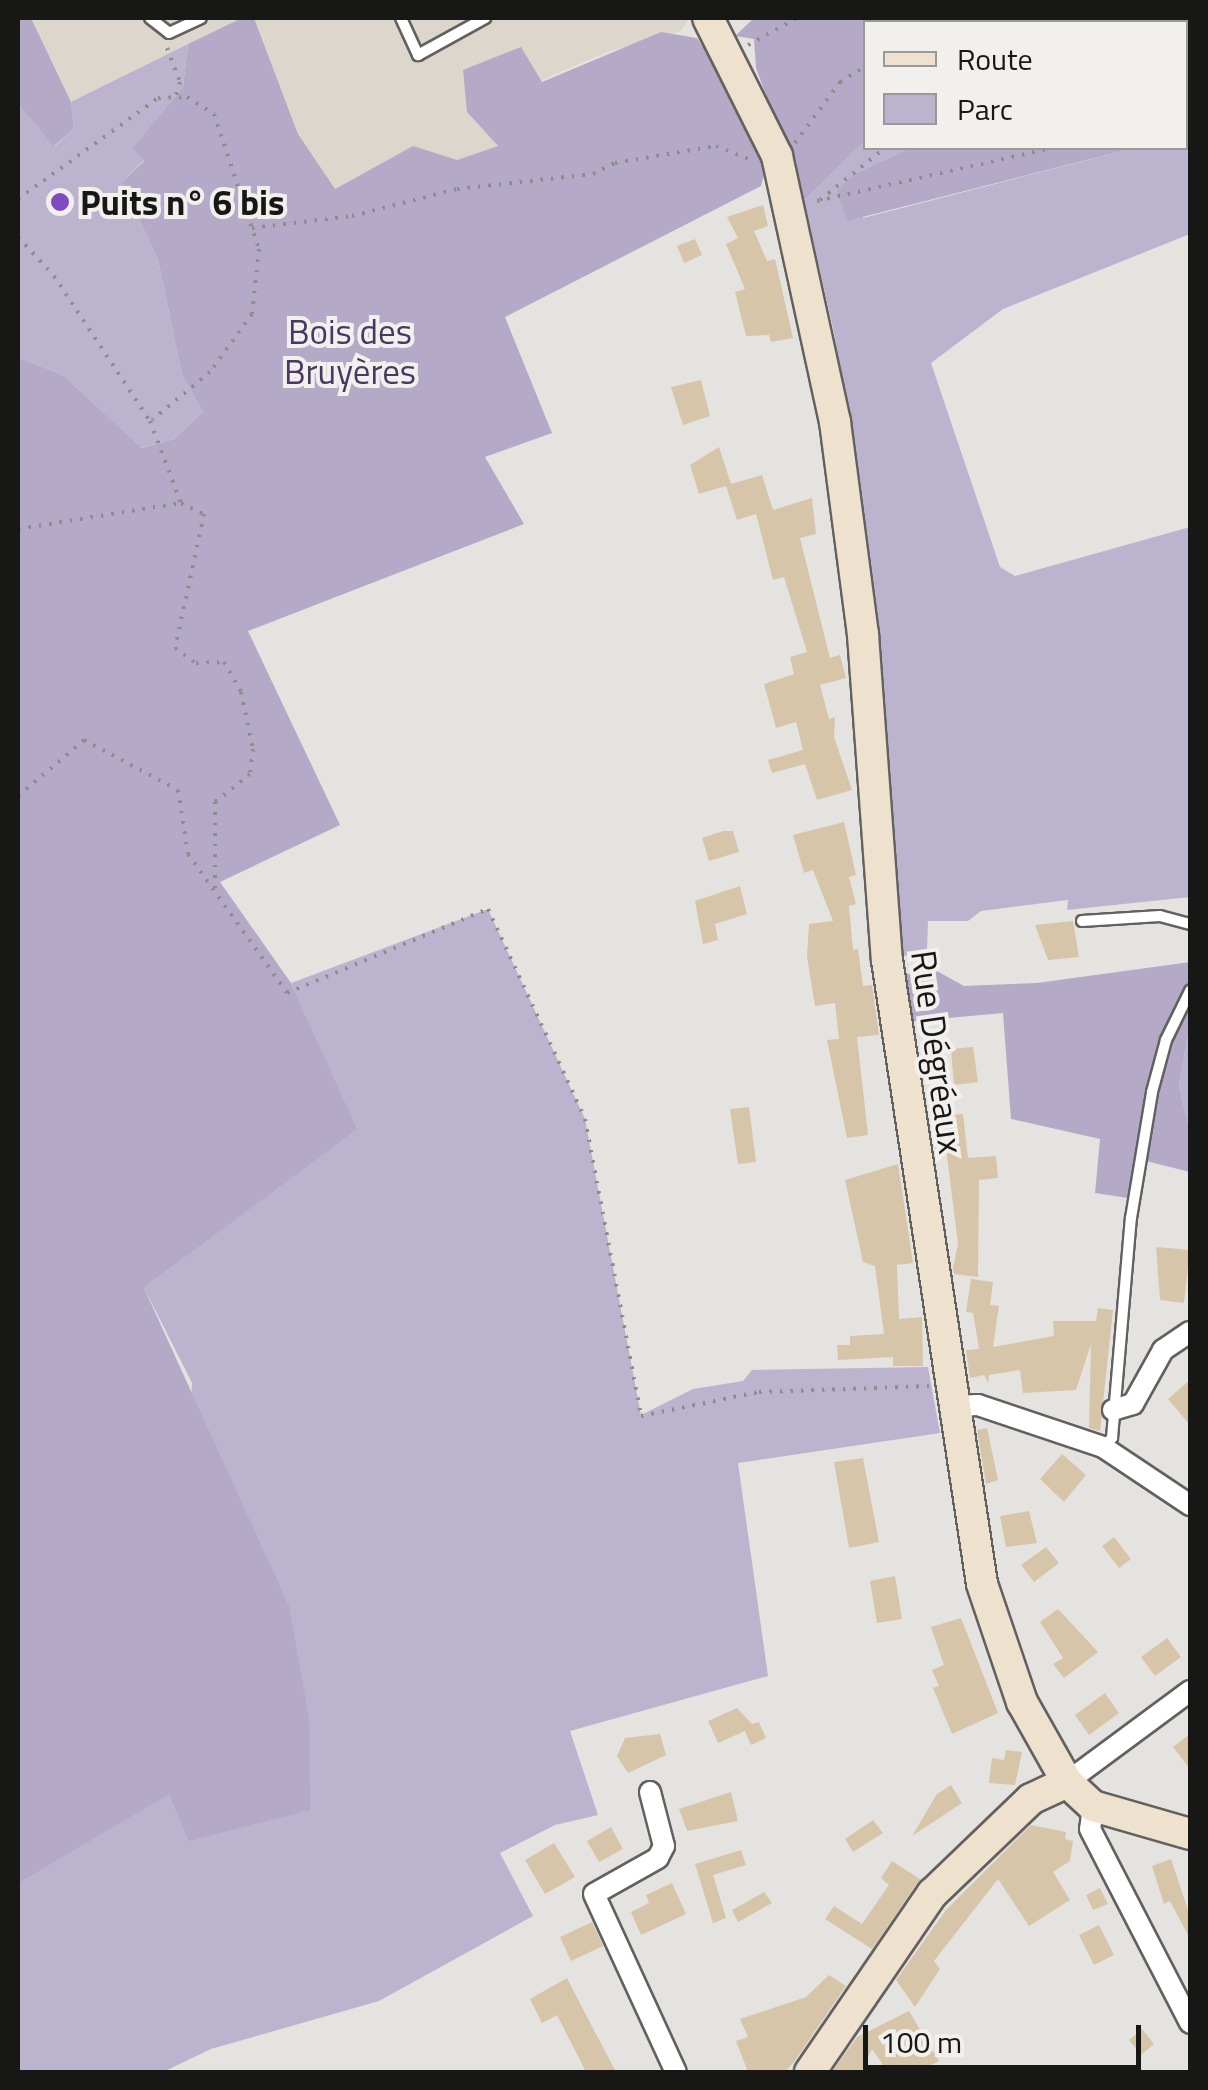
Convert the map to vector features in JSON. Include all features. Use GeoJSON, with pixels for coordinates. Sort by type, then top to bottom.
{"type":"FeatureCollection","features":[{"type":"Feature","properties":{"kind":"main road","name":"Rue Dégréaux"},"geometry":{"type":"LineString","coordinates":[[708,18],[730,52],[784,179],[805,207],[850,521],[887,960],[950,1395],[994,1627],[1022,1702],[1066,1782],[1093,1806],[1190,1834]]}},
{"type":"Feature","properties":{"kind":"main road"},"geometry":{"type":"LineString","coordinates":[[810,2072],[932,1894],[1031,1799],[1066,1782]]}},
{"type":"Feature","properties":{"kind":"street"},"geometry":{"type":"LineString","coordinates":[[1114,1410],[1133,1404],[1163,1350],[1190,1332]]}},
{"type":"Feature","properties":{"kind":"street"},"geometry":{"type":"LineString","coordinates":[[950,1395],[1103,1447],[1190,1505]]}},
{"type":"Feature","properties":{"kind":"street"},"geometry":{"type":"LineString","coordinates":[[1066,1782],[1190,1691]]}},
{"type":"Feature","properties":{"kind":"street"},"geometry":{"type":"LineString","coordinates":[[650,1792],[664,1846],[658,1858],[594,1894],[676,2072]]}},
{"type":"Feature","properties":{"kind":"street"},"geometry":{"type":"LineString","coordinates":[[1093,1806],[1090,1829],[1190,2023]]}},
{"type":"Feature","properties":{"kind":"lane"},"geometry":{"type":"LineString","coordinates":[[150,18],[169,33],[201,18]]}},
{"type":"Feature","properties":{"kind":"lane"},"geometry":{"type":"LineString","coordinates":[[402,18],[418,56],[485,18]]}},
{"type":"Feature","properties":{"kind":"lane"},"geometry":{"type":"LineString","coordinates":[[1082,922],[1160,916],[1190,924]]}},
{"type":"Feature","properties":{"kind":"lane"},"geometry":{"type":"LineString","coordinates":[[1103,1447],[1112,1438],[1150,1105],[1166,1040],[1190,991]]}},
{"type":"Feature","properties":{"kind":"path"},"geometry":{"type":"LineString","coordinates":[[730,52],[797,18]]}},
{"type":"Feature","properties":{"kind":"path"},"geometry":{"type":"LineString","coordinates":[[164,40],[180,82],[176,95]]}},
{"type":"Feature","properties":{"kind":"path"},"geometry":{"type":"LineString","coordinates":[[804,134],[840,82],[863,68]]}},
{"type":"Feature","properties":{"kind":"path"},"geometry":{"type":"LineString","coordinates":[[18,200],[141,108],[176,95],[214,114],[259,249],[252,314],[210,372],[150,421]]}},
{"type":"Feature","properties":{"kind":"path"},"geometry":{"type":"LineString","coordinates":[[252,228],[352,216],[457,189],[593,174],[615,163],[716,146],[737,156]]}},
{"type":"Feature","properties":{"kind":"path"},"geometry":{"type":"LineString","coordinates":[[805,207],[882,150]]}},
{"type":"Feature","properties":{"kind":"path"},"geometry":{"type":"LineString","coordinates":[[805,207],[1045,150]]}},
{"type":"Feature","properties":{"kind":"path"},"geometry":{"type":"LineString","coordinates":[[18,238],[61,286],[150,421],[181,503]]}},
{"type":"Feature","properties":{"kind":"path"},"geometry":{"type":"LineString","coordinates":[[18,529],[181,503],[204,514],[174,648],[196,663],[224,662],[241,692],[253,749],[250,774],[215,802],[215,892]]}},
{"type":"Feature","properties":{"kind":"path"},"geometry":{"type":"LineString","coordinates":[[18,796],[84,740],[178,790],[188,854],[287,992],[488,909],[585,1120],[641,1416],[759,1392],[950,1395]]}},
{"type":"Feature","properties":{"kind":"shaded area"},"geometry":{"type":"Polygon","coordinates":[[[31,18],[242,18],[71,102],[31,18]]]}},
{"type":"Feature","properties":{"kind":"shaded area"},"geometry":{"type":"Polygon","coordinates":[[[254,18],[688,20],[681,31],[610,51],[467,112],[498,146],[457,160],[413,147],[334,189],[298,134],[254,18]]]}},
{"type":"Feature","properties":{"kind":"green space"},"geometry":{"type":"Polygon","coordinates":[[[18,18],[31,18],[71,102],[74,129],[54,146],[18,104],[18,18]]]}},
{"type":"Feature","properties":{"kind":"green space","name":"Bois des Bruyères"},"geometry":{"type":"Polygon","coordinates":[[[242,18],[254,18],[298,134],[335,189],[413,146],[457,160],[498,146],[467,112],[463,70],[521,47],[542,82],[661,32],[697,38],[733,91],[766,168],[761,186],[505,317],[552,433],[485,457],[524,524],[248,631],[340,825],[220,882],[291,983],[357,1129],[144,1288],[289,1606],[309,1718],[310,1810],[189,1841],[169,1794],[18,1884],[18,357],[63,375],[141,448],[174,439],[203,412],[182,375],[158,260],[122,182],[144,161],[133,148],[183,87],[188,44],[242,18]]]}},
{"type":"Feature","properties":{"kind":"green space"},"geometry":{"type":"Polygon","coordinates":[[[754,18],[1122,18],[863,20],[863,143],[804,201],[790,143],[783,141],[756,68],[754,39],[735,36],[754,18]]]}},
{"type":"Feature","properties":{"kind":"green space"},"geometry":{"type":"Polygon","coordinates":[[[188,44],[183,87],[134,148],[144,160],[122,182],[158,260],[182,375],[203,412],[174,439],[140,448],[63,375],[18,357],[18,104],[55,146],[74,129],[71,102],[188,44]]]}},
{"type":"Feature","properties":{"kind":"green space"},"geometry":{"type":"Polygon","coordinates":[[[863,143],[863,150],[906,150],[856,173],[863,218],[1126,150],[1188,150],[1190,144],[1190,234],[1003,309],[931,363],[1000,567],[1015,576],[1190,527],[1190,897],[1067,910],[1068,900],[981,911],[968,921],[928,921],[927,950],[897,958],[865,535],[834,333],[804,201],[863,143]]]}},
{"type":"Feature","properties":{"kind":"green space"},"geometry":{"type":"Polygon","coordinates":[[[906,150],[1126,150],[847,221],[837,191],[856,173],[906,150]]]}},
{"type":"Feature","properties":{"kind":"green space"},"geometry":{"type":"Polygon","coordinates":[[[488,909],[585,1119],[641,1415],[693,1389],[743,1381],[752,1370],[928,1367],[940,1433],[738,1463],[768,1676],[570,1731],[598,1815],[555,1825],[500,1853],[533,1916],[379,2001],[211,2049],[163,2072],[18,2072],[18,1884],[169,1793],[192,1383],[144,1288],[356,1129],[291,983],[488,909]]]}},
{"type":"Feature","properties":{"kind":"green space"},"geometry":{"type":"Polygon","coordinates":[[[1190,962],[1190,1022],[1179,1086],[1190,1132],[1190,1172],[1146,1161],[1141,1200],[1095,1193],[1100,1139],[1011,1119],[1003,1013],[905,1022],[899,975],[937,971],[964,986],[1037,983],[1190,962]]]}},
{"type":"Feature","properties":{"kind":"green space"},"geometry":{"type":"Polygon","coordinates":[[[1190,1022],[1190,1132],[1179,1086],[1190,1022]]]}},
{"type":"Feature","properties":{"kind":"building"},"geometry":{"type":"Polygon","coordinates":[[[763,205],[768,226],[754,231],[767,261],[775,259],[793,338],[771,342],[769,335],[746,336],[735,292],[745,289],[726,244],[738,238],[727,217],[763,205]]]}},
{"type":"Feature","properties":{"kind":"building"},"geometry":{"type":"Polygon","coordinates":[[[695,239],[702,255],[684,263],[677,246],[695,239]]]}},
{"type":"Feature","properties":{"kind":"building"},"geometry":{"type":"Polygon","coordinates":[[[701,380],[710,416],[683,425],[671,387],[701,380]]]}},
{"type":"Feature","properties":{"kind":"building"},"geometry":{"type":"Polygon","coordinates":[[[719,447],[731,484],[762,475],[773,510],[812,498],[816,534],[800,538],[830,658],[840,655],[846,678],[820,685],[829,719],[835,717],[834,737],[852,790],[817,800],[805,764],[772,773],[768,760],[803,750],[796,722],[776,728],[764,684],[794,674],[790,657],[807,652],[784,577],[773,580],[756,514],[737,520],[726,486],[699,494],[690,465],[719,447]]]}},
{"type":"Feature","properties":{"kind":"building"},"geometry":{"type":"Polygon","coordinates":[[[844,822],[856,875],[849,877],[856,904],[849,906],[853,950],[858,949],[863,986],[872,985],[879,1035],[857,1037],[868,1135],[847,1138],[827,1040],[839,1039],[835,1003],[815,1006],[807,957],[809,924],[833,921],[813,870],[804,873],[793,835],[844,822]]]}},
{"type":"Feature","properties":{"kind":"building"},"geometry":{"type":"Polygon","coordinates":[[[733,831],[739,852],[709,861],[702,838],[733,831]]]}},
{"type":"Feature","properties":{"kind":"building"},"geometry":{"type":"Polygon","coordinates":[[[740,886],[747,914],[715,924],[718,940],[703,944],[695,901],[740,886]]]}},
{"type":"Feature","properties":{"kind":"building"},"geometry":{"type":"Polygon","coordinates":[[[1073,921],[1079,957],[1048,960],[1035,925],[1073,921]]]}},
{"type":"Feature","properties":{"kind":"building"},"geometry":{"type":"Polygon","coordinates":[[[973,1047],[978,1082],[954,1085],[951,1049],[973,1047]]]}},
{"type":"Feature","properties":{"kind":"building"},"geometry":{"type":"Polygon","coordinates":[[[749,1107],[756,1162],[738,1164],[730,1109],[749,1107]]]}},
{"type":"Feature","properties":{"kind":"building"},"geometry":{"type":"Polygon","coordinates":[[[963,1114],[968,1158],[996,1156],[998,1178],[979,1180],[978,1277],[954,1274],[953,1268],[958,1244],[942,1116],[963,1114]]]}},
{"type":"Feature","properties":{"kind":"building"},"geometry":{"type":"Polygon","coordinates":[[[898,1164],[913,1263],[897,1265],[899,1319],[922,1317],[923,1366],[893,1366],[893,1357],[838,1360],[837,1345],[850,1345],[850,1336],[884,1334],[875,1266],[863,1262],[845,1180],[898,1164]]]}},
{"type":"Feature","properties":{"kind":"building"},"geometry":{"type":"Polygon","coordinates":[[[1156,1247],[1190,1250],[1184,1303],[1160,1300],[1156,1247]]]}},
{"type":"Feature","properties":{"kind":"building"},"geometry":{"type":"Polygon","coordinates":[[[971,1279],[993,1282],[990,1305],[999,1306],[993,1347],[1054,1336],[1053,1321],[1096,1321],[1098,1308],[1113,1310],[1100,1431],[1089,1428],[1091,1344],[1076,1390],[1023,1393],[1020,1370],[989,1375],[988,1383],[984,1375],[970,1378],[966,1350],[979,1349],[973,1313],[966,1312],[971,1279]]]}},
{"type":"Feature","properties":{"kind":"building"},"geometry":{"type":"Polygon","coordinates":[[[1190,1380],[1190,1425],[1168,1399],[1190,1380]]]}},
{"type":"Feature","properties":{"kind":"building"},"geometry":{"type":"Polygon","coordinates":[[[987,1428],[998,1480],[986,1484],[977,1430],[987,1428]]]}},
{"type":"Feature","properties":{"kind":"building"},"geometry":{"type":"Polygon","coordinates":[[[1062,1454],[1086,1475],[1064,1502],[1040,1479],[1062,1454]]]}},
{"type":"Feature","properties":{"kind":"building"},"geometry":{"type":"Polygon","coordinates":[[[863,1458],[879,1542],[849,1548],[834,1462],[863,1458]]]}},
{"type":"Feature","properties":{"kind":"building"},"geometry":{"type":"Polygon","coordinates":[[[1029,1511],[1037,1543],[1006,1547],[1000,1516],[1029,1511]]]}},
{"type":"Feature","properties":{"kind":"building"},"geometry":{"type":"Polygon","coordinates":[[[1114,1537],[1131,1559],[1119,1568],[1102,1546],[1114,1537]]]}},
{"type":"Feature","properties":{"kind":"building"},"geometry":{"type":"Polygon","coordinates":[[[1046,1547],[1059,1563],[1034,1582],[1021,1565],[1046,1547]]]}},
{"type":"Feature","properties":{"kind":"building"},"geometry":{"type":"Polygon","coordinates":[[[895,1576],[902,1619],[877,1623],[870,1581],[895,1576]]]}},
{"type":"Feature","properties":{"kind":"building"},"geometry":{"type":"Polygon","coordinates":[[[1058,1609],[1098,1652],[1064,1678],[1053,1664],[1063,1658],[1040,1622],[1058,1609]]]}},
{"type":"Feature","properties":{"kind":"building"},"geometry":{"type":"Polygon","coordinates":[[[961,1618],[998,1713],[952,1734],[933,1688],[939,1686],[932,1670],[944,1665],[931,1627],[961,1618]]]}},
{"type":"Feature","properties":{"kind":"building"},"geometry":{"type":"Polygon","coordinates":[[[1167,1638],[1181,1657],[1155,1676],[1141,1657],[1167,1638]]]}},
{"type":"Feature","properties":{"kind":"building"},"geometry":{"type":"Polygon","coordinates":[[[1105,1693],[1119,1713],[1089,1735],[1075,1715],[1105,1693]]]}},
{"type":"Feature","properties":{"kind":"building"},"geometry":{"type":"Polygon","coordinates":[[[737,1708],[752,1724],[759,1722],[766,1738],[751,1745],[745,1731],[718,1743],[708,1721],[737,1708]]]}},
{"type":"Feature","properties":{"kind":"building"},"geometry":{"type":"Polygon","coordinates":[[[660,1734],[666,1755],[628,1773],[617,1756],[625,1738],[660,1734]]]}},
{"type":"Feature","properties":{"kind":"building"},"geometry":{"type":"Polygon","coordinates":[[[1190,1734],[1190,1769],[1173,1747],[1190,1734]]]}},
{"type":"Feature","properties":{"kind":"building"},"geometry":{"type":"Polygon","coordinates":[[[1006,1750],[1022,1752],[1015,1785],[989,1783],[992,1758],[1004,1760],[1006,1750]]]}},
{"type":"Feature","properties":{"kind":"building"},"geometry":{"type":"Polygon","coordinates":[[[951,1785],[962,1803],[912,1836],[937,1794],[951,1785]]]}},
{"type":"Feature","properties":{"kind":"building"},"geometry":{"type":"Polygon","coordinates":[[[731,1792],[738,1821],[687,1831],[679,1809],[731,1792]]]}},
{"type":"Feature","properties":{"kind":"building"},"geometry":{"type":"Polygon","coordinates":[[[873,1820],[883,1833],[853,1852],[845,1839],[873,1820]]]}},
{"type":"Feature","properties":{"kind":"building"},"geometry":{"type":"Polygon","coordinates":[[[1031,1825],[1066,1832],[1065,1839],[1073,1841],[1070,1861],[1053,1872],[1070,1900],[1029,1926],[998,1879],[934,1961],[940,1969],[915,2007],[896,1980],[946,1910],[1031,1825]]]}},
{"type":"Feature","properties":{"kind":"building"},"geometry":{"type":"Polygon","coordinates":[[[611,1827],[623,1849],[599,1862],[587,1841],[611,1827]]]}},
{"type":"Feature","properties":{"kind":"building"},"geometry":{"type":"Polygon","coordinates":[[[554,1843],[575,1877],[545,1894],[525,1860],[554,1843]]]}},
{"type":"Feature","properties":{"kind":"building"},"geometry":{"type":"Polygon","coordinates":[[[741,1850],[746,1865],[713,1875],[726,1918],[713,1923],[695,1864],[741,1850]]]}},
{"type":"Feature","properties":{"kind":"building"},"geometry":{"type":"Polygon","coordinates":[[[1171,1859],[1190,1916],[1188,1935],[1170,1901],[1164,1904],[1152,1866],[1171,1859]]]}},
{"type":"Feature","properties":{"kind":"building"},"geometry":{"type":"Polygon","coordinates":[[[892,1861],[920,1879],[872,1949],[825,1919],[834,1906],[862,1924],[889,1885],[881,1878],[892,1861]]]}},
{"type":"Feature","properties":{"kind":"building"},"geometry":{"type":"Polygon","coordinates":[[[672,1883],[686,1914],[641,1935],[631,1912],[649,1903],[646,1895],[672,1883]]]}},
{"type":"Feature","properties":{"kind":"building"},"geometry":{"type":"Polygon","coordinates":[[[1100,1888],[1108,1904],[1093,1910],[1086,1895],[1100,1888]]]}},
{"type":"Feature","properties":{"kind":"building"},"geometry":{"type":"Polygon","coordinates":[[[764,1892],[772,1903],[738,1922],[732,1910],[764,1892]]]}},
{"type":"Feature","properties":{"kind":"building"},"geometry":{"type":"Polygon","coordinates":[[[592,1922],[603,1946],[571,1961],[560,1937],[592,1922]]]}},
{"type":"Feature","properties":{"kind":"building"},"geometry":{"type":"Polygon","coordinates":[[[1099,1925],[1114,1955],[1094,1965],[1079,1935],[1099,1925]]]}},
{"type":"Feature","properties":{"kind":"building"},"geometry":{"type":"Polygon","coordinates":[[[829,1975],[846,1986],[794,2062],[785,2072],[748,2072],[736,2041],[748,2037],[740,2019],[806,1997],[829,1975]]]}},
{"type":"Feature","properties":{"kind":"building"},"geometry":{"type":"Polygon","coordinates":[[[567,1978],[616,2072],[586,2072],[557,2015],[542,2023],[530,1999],[567,1978]]]}},
{"type":"Feature","properties":{"kind":"building"},"geometry":{"type":"Polygon","coordinates":[[[909,2011],[939,2061],[931,2065],[937,2072],[888,2072],[872,2049],[861,2072],[832,2072],[857,2037],[909,2011]]]}},
{"type":"Feature","properties":{"kind":"building"},"geometry":{"type":"Polygon","coordinates":[[[1142,2029],[1154,2044],[1141,2055],[1129,2040],[1142,2029]]]}},
{"type":"Feature","properties":{"kind":"place","name":"Puits n° 6 bis"},"geometry":{"type":"Point","coordinates":[60,202]}}]}
